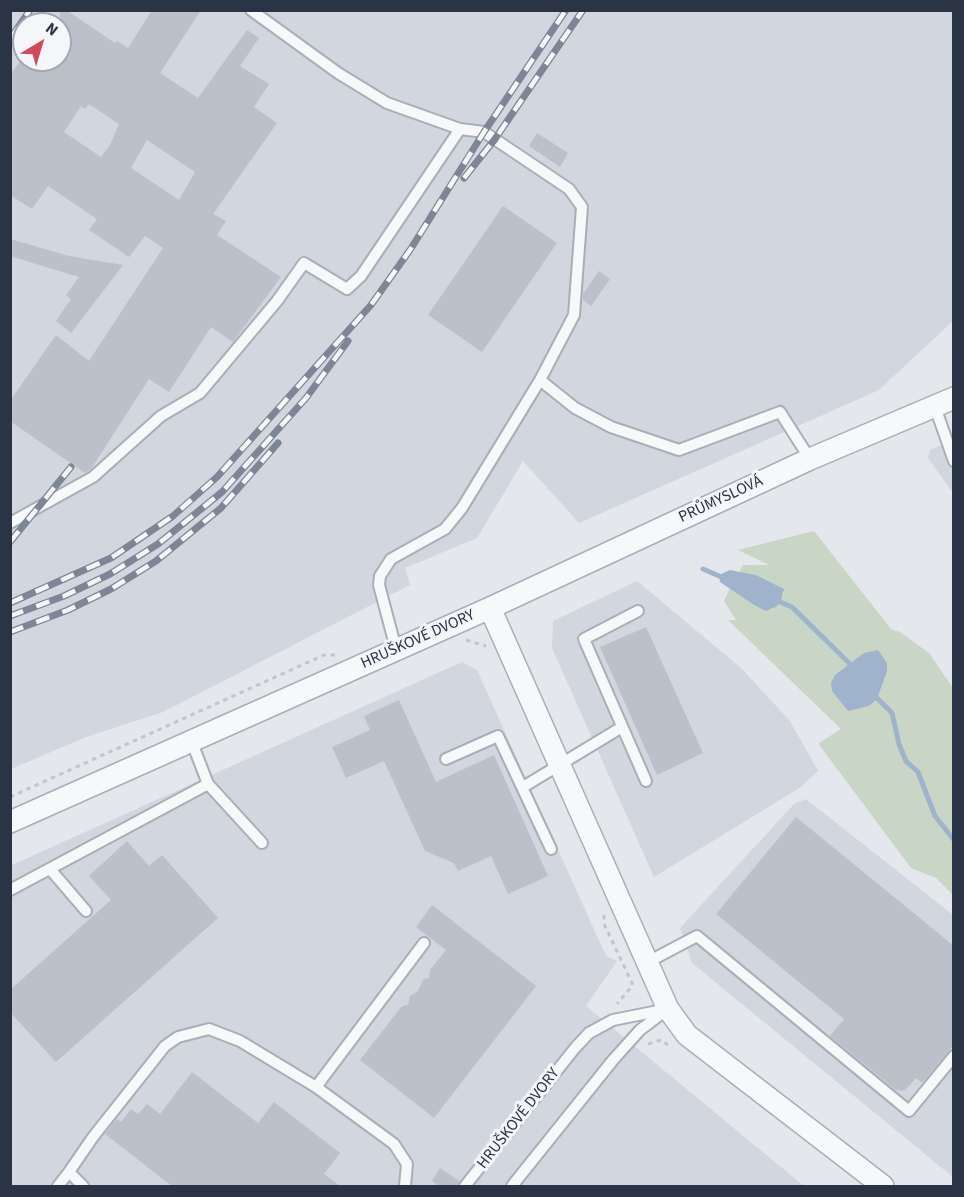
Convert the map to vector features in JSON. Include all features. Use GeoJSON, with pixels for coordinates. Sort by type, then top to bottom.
{"type":"FeatureCollection","features":[{"type":"Feature","properties":{"kind":"street","name":"PRŮMYSLOVÁ"},"geometry":{"type":"LineString","coordinates":[[490,608],[810,459],[944,402]]}},
{"type":"Feature","properties":{"kind":"street","name":"HRUŠKOVÉ DVORY"},"geometry":{"type":"LineString","coordinates":[[10,822],[191,739],[490,608],[560,763],[645,963],[668,1009],[687,1035],[883,1186]]}},
{"type":"Feature","properties":{"kind":"lane"},"geometry":{"type":"LineString","coordinates":[[251,10],[338,73],[387,103],[460,129],[484,132],[569,189],[582,207],[574,315],[540,380],[462,508],[445,529],[391,559],[380,576],[379,585],[396,649]]}},
{"type":"Feature","properties":{"kind":"lane"},"geometry":{"type":"LineString","coordinates":[[10,523],[93,477],[161,416],[200,393],[277,301],[304,264],[347,290],[361,276],[460,129]]}},
{"type":"Feature","properties":{"kind":"lane"},"geometry":{"type":"LineString","coordinates":[[540,380],[575,408],[610,426],[679,450],[780,412],[810,459]]}},
{"type":"Feature","properties":{"kind":"lane"},"geometry":{"type":"LineString","coordinates":[[944,402],[954,460]]}},
{"type":"Feature","properties":{"kind":"lane"},"geometry":{"type":"LineString","coordinates":[[638,611],[584,639],[646,781]]}},
{"type":"Feature","properties":{"kind":"lane"},"geometry":{"type":"LineString","coordinates":[[523,787],[622,727]]}},
{"type":"Feature","properties":{"kind":"lane"},"geometry":{"type":"LineString","coordinates":[[446,759],[498,736],[551,849]]}},
{"type":"Feature","properties":{"kind":"lane"},"geometry":{"type":"LineString","coordinates":[[191,739],[208,784],[262,843]]}},
{"type":"Feature","properties":{"kind":"lane"},"geometry":{"type":"LineString","coordinates":[[10,890],[208,784]]}},
{"type":"Feature","properties":{"kind":"lane"},"geometry":{"type":"LineString","coordinates":[[50,869],[86,911]]}},
{"type":"Feature","properties":{"kind":"lane"},"geometry":{"type":"LineString","coordinates":[[645,963],[697,936],[909,1111],[954,1056]]}},
{"type":"Feature","properties":{"kind":"lane"},"geometry":{"type":"LineString","coordinates":[[316,1087],[424,943]]}},
{"type":"Feature","properties":{"kind":"lane"},"geometry":{"type":"LineString","coordinates":[[512,1186],[635,1036],[668,1009]]}},
{"type":"Feature","properties":{"kind":"lane","name":"HRUŠKOVÉ DVORY"},"geometry":{"type":"LineString","coordinates":[[465,1186],[589,1033],[622,1018],[668,1009]]}},
{"type":"Feature","properties":{"kind":"lane"},"geometry":{"type":"LineString","coordinates":[[58,1186],[93,1137],[158,1055],[178,1037],[209,1029],[240,1041],[316,1087],[394,1144],[408,1164],[405,1186]]}},
{"type":"Feature","properties":{"kind":"lane"},"geometry":{"type":"LineString","coordinates":[[69,1172],[83,1186]]}},
{"type":"Feature","properties":{"kind":"path"},"geometry":{"type":"LineString","coordinates":[[462,641],[473,641],[488,647]]}},
{"type":"Feature","properties":{"kind":"path"},"geometry":{"type":"LineString","coordinates":[[10,798],[324,655],[371,660]]}},
{"type":"Feature","properties":{"kind":"path"},"geometry":{"type":"LineString","coordinates":[[604,909],[604,924],[633,985],[626,996],[613,1006],[622,1018]]}},
{"type":"Feature","properties":{"kind":"path"},"geometry":{"type":"LineString","coordinates":[[635,1036],[643,1047],[661,1040],[669,1046]]}},
{"type":"Feature","properties":{"kind":"shaded area"},"geometry":{"type":"Polygon","coordinates":[[[11,11],[953,11],[953,321],[879,390],[579,523],[523,461],[477,538],[405,568],[410,585],[163,712],[86,737],[11,769],[11,11]]]}},
{"type":"Feature","properties":{"kind":"shaded area"},"geometry":{"type":"Polygon","coordinates":[[[953,439],[953,493],[928,458],[930,450],[953,439]]]}},
{"type":"Feature","properties":{"kind":"shaded area"},"geometry":{"type":"Polygon","coordinates":[[[637,581],[741,668],[790,721],[818,771],[801,787],[654,877],[552,648],[553,621],[637,581]]]}},
{"type":"Feature","properties":{"kind":"shaded area"},"geometry":{"type":"Polygon","coordinates":[[[462,662],[477,670],[606,956],[617,961],[586,1006],[804,1186],[11,1186],[10,866],[462,662]]]}},
{"type":"Feature","properties":{"kind":"shaded area"},"geometry":{"type":"Polygon","coordinates":[[[806,799],[953,915],[953,1177],[692,963],[680,928],[794,804],[806,799]]]}},
{"type":"Feature","properties":{"kind":"green space"},"geometry":{"type":"Polygon","coordinates":[[[814,531],[891,629],[900,632],[929,653],[953,688],[953,895],[936,878],[911,868],[820,746],[819,743],[841,729],[728,620],[736,620],[724,601],[730,588],[754,605],[772,610],[784,593],[756,575],[739,572],[743,565],[769,565],[738,550],[814,531]]]}},
{"type":"Feature","properties":{"kind":"water"},"geometry":{"type":"Polygon","coordinates":[[[730,570],[756,575],[784,589],[781,600],[776,607],[766,611],[754,605],[720,582],[719,575],[730,570]]]}},
{"type":"Feature","properties":{"kind":"water"},"geometry":{"type":"Polygon","coordinates":[[[878,650],[887,663],[887,671],[877,699],[869,706],[848,711],[832,691],[831,683],[835,675],[864,653],[878,650]]]}},
{"type":"Feature","properties":{"kind":"building"},"geometry":{"type":"Polygon","coordinates":[[[152,10],[201,10],[160,73],[198,98],[247,30],[259,38],[240,66],[269,84],[254,107],[277,123],[213,214],[226,221],[217,235],[281,277],[233,342],[211,327],[169,392],[149,379],[91,469],[85,473],[10,421],[10,401],[56,335],[89,361],[163,248],[145,236],[129,257],[89,230],[97,219],[48,186],[32,209],[10,195],[10,75],[12,72],[72,72],[72,14],[115,43],[117,41],[128,48],[152,10]],[[89,104],[85,109],[81,106],[64,132],[101,157],[110,145],[119,124],[89,104]],[[147,140],[131,168],[179,200],[195,172],[147,140]]]}},
{"type":"Feature","properties":{"kind":"building"},"geometry":{"type":"Polygon","coordinates":[[[537,133],[568,153],[560,167],[529,146],[537,133]]]}},
{"type":"Feature","properties":{"kind":"building"},"geometry":{"type":"Polygon","coordinates":[[[503,206],[557,243],[482,352],[428,315],[503,206]]]}},
{"type":"Feature","properties":{"kind":"building"},"geometry":{"type":"Polygon","coordinates":[[[10,239],[69,256],[123,265],[71,333],[56,321],[71,299],[66,295],[79,277],[10,256],[10,239]]]}},
{"type":"Feature","properties":{"kind":"building"},"geometry":{"type":"Polygon","coordinates":[[[599,271],[610,279],[591,306],[583,300],[583,294],[599,271]]]}},
{"type":"Feature","properties":{"kind":"building"},"geometry":{"type":"Polygon","coordinates":[[[646,627],[703,753],[657,775],[600,647],[646,627]]]}},
{"type":"Feature","properties":{"kind":"building"},"geometry":{"type":"Polygon","coordinates":[[[399,700],[436,782],[494,755],[548,876],[508,894],[491,856],[458,871],[454,863],[425,851],[384,761],[346,778],[332,747],[370,730],[364,716],[399,700]]]}},
{"type":"Feature","properties":{"kind":"building"},"geometry":{"type":"Polygon","coordinates":[[[796,817],[954,946],[954,1045],[922,1083],[916,1078],[904,1091],[896,1090],[830,1036],[844,1019],[716,914],[796,817]]]}},
{"type":"Feature","properties":{"kind":"building"},"geometry":{"type":"Polygon","coordinates":[[[127,841],[149,866],[162,855],[218,918],[56,1062],[10,1012],[10,990],[111,900],[89,876],[127,841]]]}},
{"type":"Feature","properties":{"kind":"building"},"geometry":{"type":"Polygon","coordinates":[[[432,905],[536,986],[434,1118],[360,1060],[402,1006],[408,1005],[410,996],[418,991],[423,980],[429,978],[430,970],[446,950],[416,927],[432,905]]]}},
{"type":"Feature","properties":{"kind":"building"},"geometry":{"type":"Polygon","coordinates":[[[192,1072],[258,1123],[274,1102],[340,1153],[324,1174],[340,1186],[172,1186],[105,1134],[117,1119],[121,1122],[131,1109],[138,1114],[147,1104],[160,1114],[192,1072]]]}},
{"type":"Feature","properties":{"kind":"building"},"geometry":{"type":"Polygon","coordinates":[[[440,1168],[459,1181],[458,1186],[439,1186],[432,1181],[440,1168]]]}},
{"type":"Feature","properties":{"kind":"waterway"},"geometry":{"type":"LineString","coordinates":[[703,569],[726,579]]}},
{"type":"Feature","properties":{"kind":"waterway"},"geometry":{"type":"LineString","coordinates":[[773,599],[792,607],[852,666]]}},
{"type":"Feature","properties":{"kind":"waterway"},"geometry":{"type":"LineString","coordinates":[[874,695],[892,713],[899,744],[906,761],[918,772],[935,816],[954,840]]}},
{"type":"Feature","properties":{"kind":"railway"},"geometry":{"type":"LineString","coordinates":[[10,39],[30,10]]}},
{"type":"Feature","properties":{"kind":"railway"},"geometry":{"type":"LineString","coordinates":[[10,603],[111,558],[173,516],[217,477],[371,305],[410,250],[484,132],[566,10]]}},
{"type":"Feature","properties":{"kind":"railway"},"geometry":{"type":"LineString","coordinates":[[464,178],[495,139],[583,10]]}},
{"type":"Feature","properties":{"kind":"railway"},"geometry":{"type":"LineString","coordinates":[[10,616],[64,596],[110,574],[158,544],[222,492],[306,398],[348,341]]}},
{"type":"Feature","properties":{"kind":"railway"},"geometry":{"type":"LineString","coordinates":[[10,632],[68,610],[111,589],[156,561],[221,508],[278,443]]}},
{"type":"Feature","properties":{"kind":"railway"},"geometry":{"type":"LineString","coordinates":[[10,542],[71,467]]}}]}
